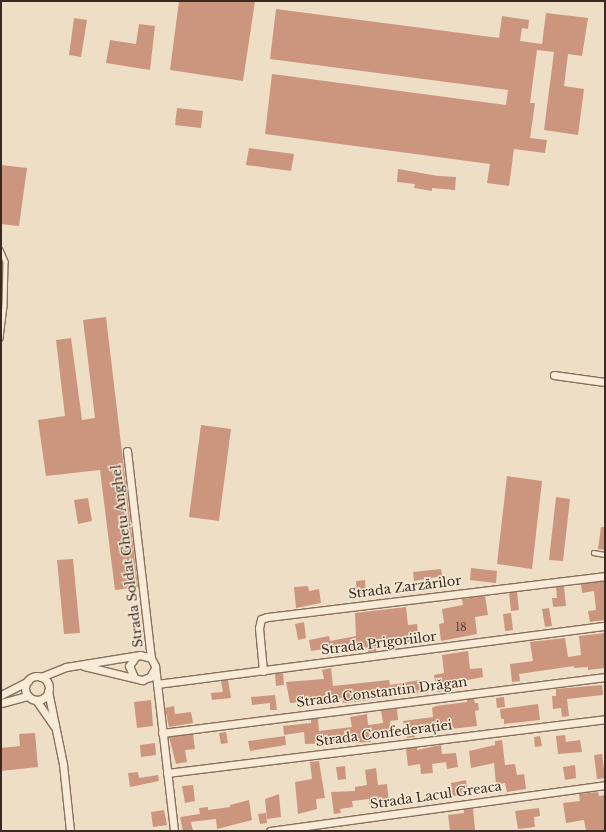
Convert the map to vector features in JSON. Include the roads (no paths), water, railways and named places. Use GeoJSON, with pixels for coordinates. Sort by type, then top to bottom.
{"type":"FeatureCollection","features":[{"type":"Feature","properties":{"kind":"street"},"geometry":{"type":"LineString","coordinates":[[554,375],[605,382]]}},
{"type":"Feature","properties":{"kind":"street","name":"Strada Soldat Ghețu Anghel"},"geometry":{"type":"LineString","coordinates":[[128,451],[151,658]]}},
{"type":"Feature","properties":{"kind":"street","name":"Strada Zarzărilor"},"geometry":{"type":"LineString","coordinates":[[263,671],[259,628],[261,619],[268,617],[605,576]]}},
{"type":"Feature","properties":{"kind":"street","name":"Strada Prigoriilor"},"geometry":{"type":"LineString","coordinates":[[157,684],[605,626]]}},
{"type":"Feature","properties":{"kind":"street"},"geometry":{"type":"LineString","coordinates":[[1,695],[28,681],[34,676],[41,676],[77,665],[144,655],[151,658],[157,684],[174,831]]}},
{"type":"Feature","properties":{"kind":"street"},"geometry":{"type":"LineString","coordinates":[[134,677],[129,666],[136,656]]}},
{"type":"Feature","properties":{"kind":"street"},"geometry":{"type":"LineString","coordinates":[[77,665],[146,679],[157,684]]}},
{"type":"Feature","properties":{"kind":"street"},"geometry":{"type":"LineString","coordinates":[[146,679],[154,670]]}},
{"type":"Feature","properties":{"kind":"street"},"geometry":{"type":"LineString","coordinates":[[51,672],[48,683],[48,691],[56,729],[70,831]]}},
{"type":"Feature","properties":{"kind":"street"},"geometry":{"type":"LineString","coordinates":[[41,676],[48,683]]}},
{"type":"Feature","properties":{"kind":"street","name":"Strada Constantin Drăgan"},"geometry":{"type":"LineString","coordinates":[[162,733],[605,677]]}},
{"type":"Feature","properties":{"kind":"street"},"geometry":{"type":"LineString","coordinates":[[28,681],[25,688],[28,696]]}},
{"type":"Feature","properties":{"kind":"street"},"geometry":{"type":"LineString","coordinates":[[36,700],[44,698],[48,691]]}},
{"type":"Feature","properties":{"kind":"street"},"geometry":{"type":"LineString","coordinates":[[1,703],[28,696],[36,700],[56,729]]}},
{"type":"Feature","properties":{"kind":"street","name":"Strada Confederației"},"geometry":{"type":"LineString","coordinates":[[167,773],[605,719]]}},
{"type":"Feature","properties":{"kind":"street","name":"Strada Lacul Greaca"},"geometry":{"type":"LineString","coordinates":[[270,831],[605,785]]}},
{"type":"Feature","properties":{"kind":"lane"},"geometry":{"type":"LineString","coordinates":[[1,250],[6,262],[5,306],[1,339]]}},
{"type":"Feature","properties":{"kind":"lane"},"geometry":{"type":"LineString","coordinates":[[594,553],[605,554]]}}]}
